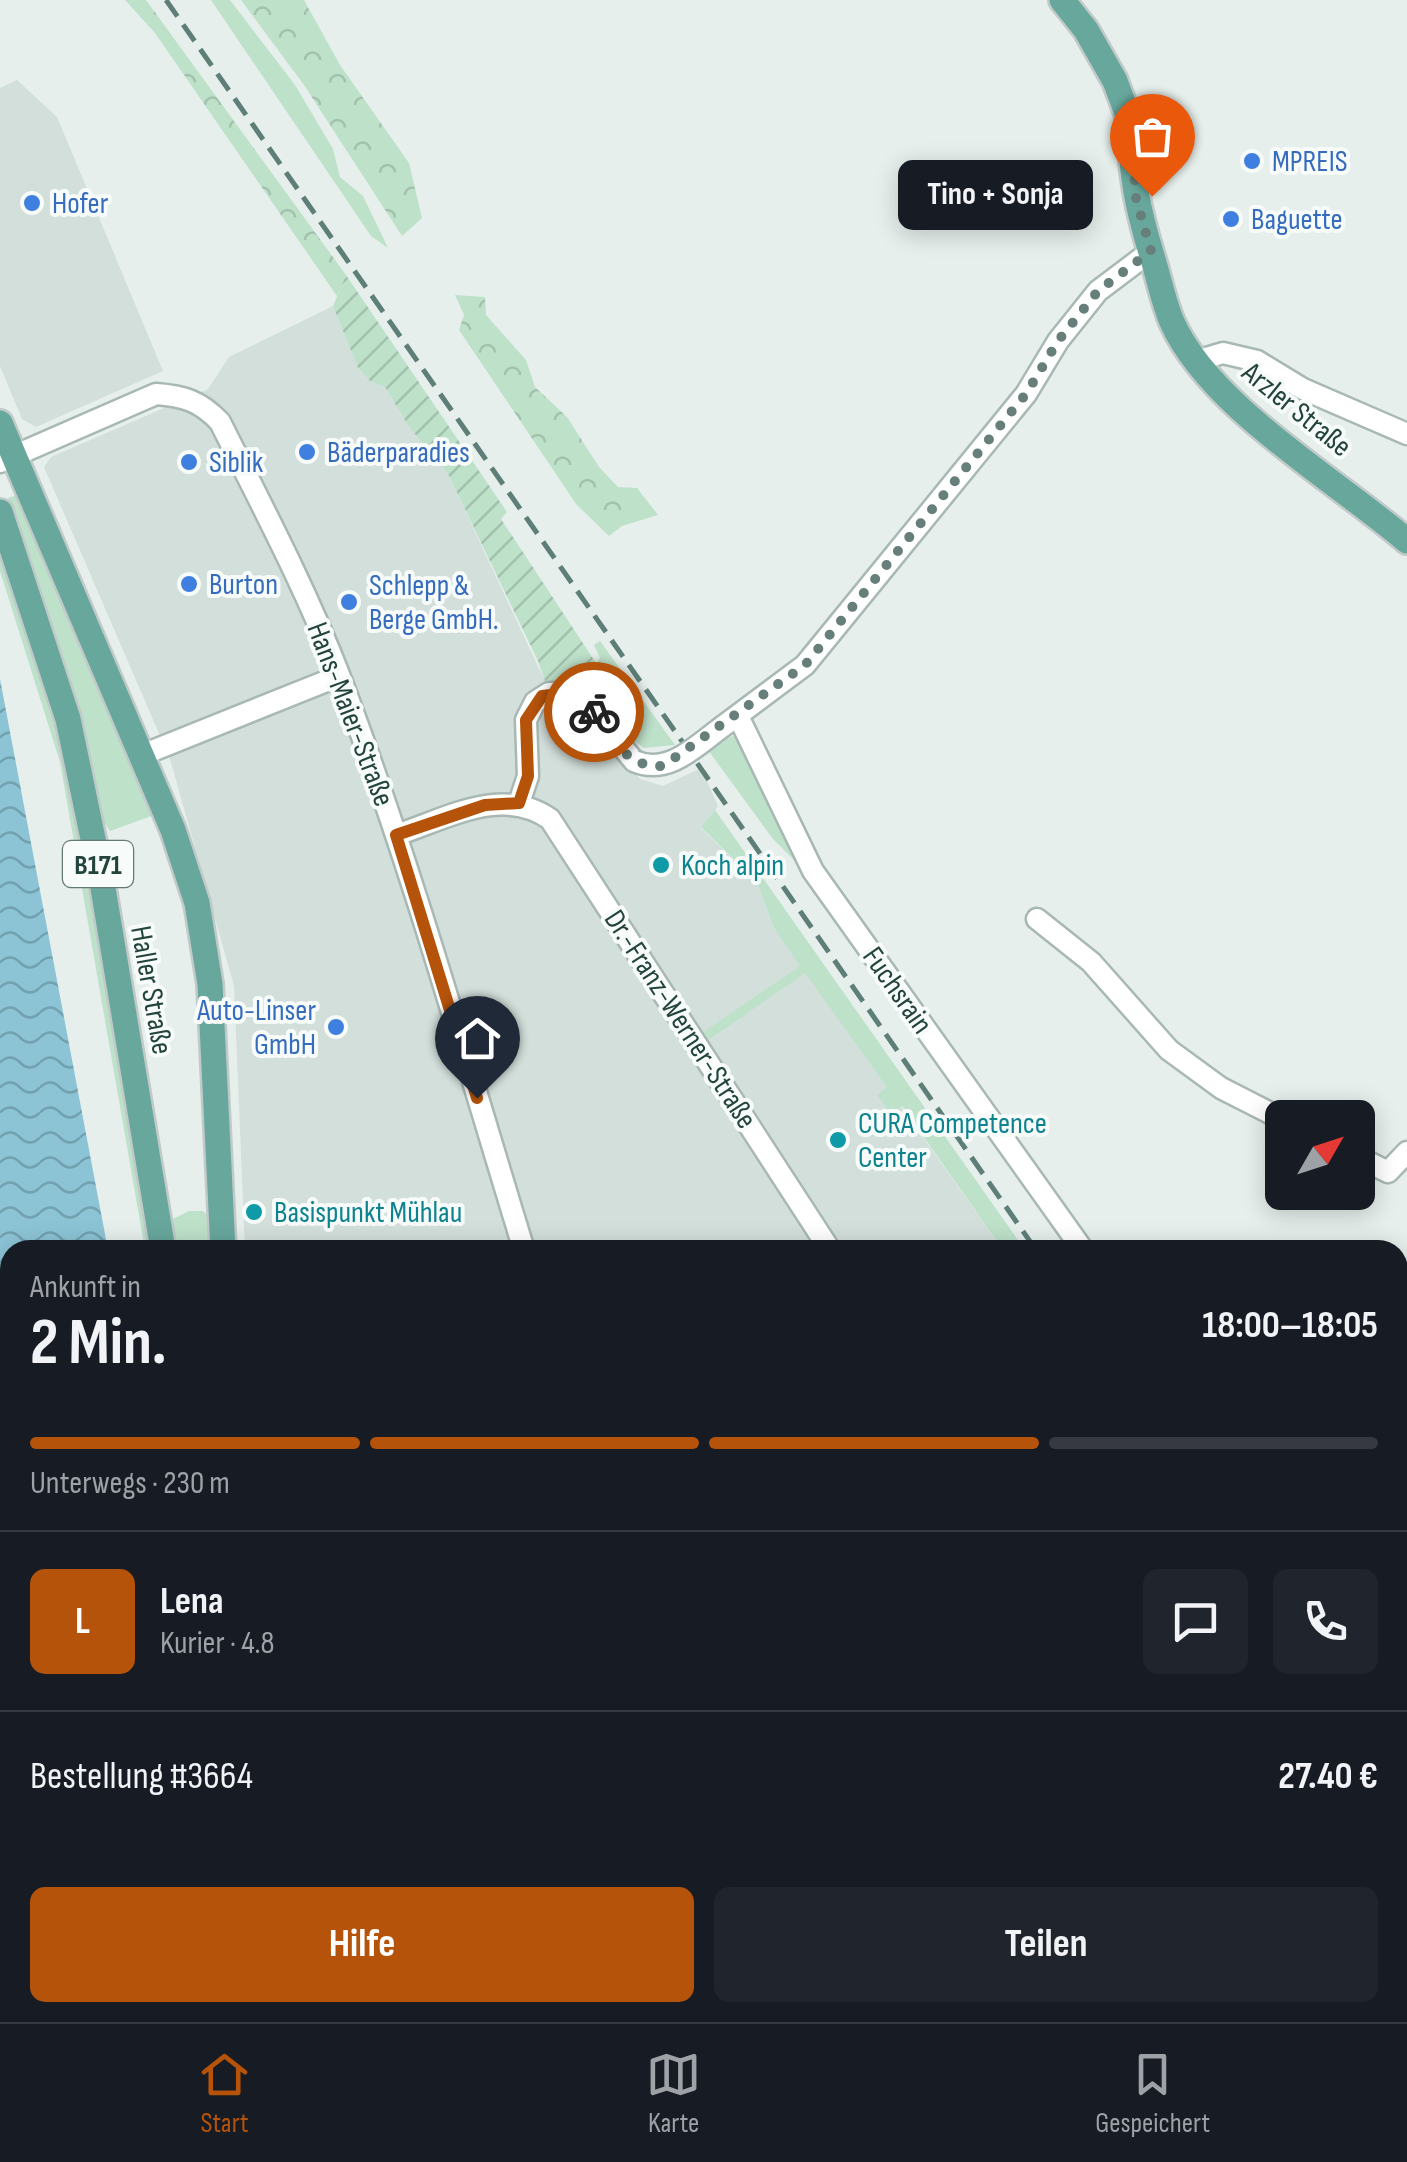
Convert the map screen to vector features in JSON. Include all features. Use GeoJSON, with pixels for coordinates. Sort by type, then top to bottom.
{"type":"FeatureCollection","features":[{"type":"Feature","properties":{"kind":"main road","name":"Arzler Straße"},"geometry":{"type":"LineString","coordinates":[[1062,0],[1086,30],[1115,81],[1145,156],[1152,196],[1151,251],[1173,324],[1196,361],[1228,399],[1407,541]]}},
{"type":"Feature","properties":{"kind":"main road","name":"Haller Straße"},"geometry":{"type":"LineString","coordinates":[[0,423],[7,459],[142,755],[186,865],[209,965],[214,1212],[221,1240]]}},
{"type":"Feature","properties":{"kind":"main road","name":"Haller Straße"},"geometry":{"type":"LineString","coordinates":[[0,512],[68,720],[166,1227]]}},
{"type":"Feature","properties":{"kind":"street"},"geometry":{"type":"LineString","coordinates":[[396,835],[485,805],[519,803],[528,776],[526,720],[535,702],[549,693],[580,698],[634,762],[652,766],[673,762],[805,665],[1026,394],[1058,341],[1098,291],[1151,251]]}},
{"type":"Feature","properties":{"kind":"street"},"geometry":{"type":"LineString","coordinates":[[1196,361],[1223,353],[1257,361],[1303,388],[1407,434]]}},
{"type":"Feature","properties":{"kind":"street","name":"Hans-Maier-Straße"},"geometry":{"type":"LineString","coordinates":[[7,459],[156,394],[181,396],[204,406],[220,422],[299,580],[339,676],[396,835],[521,1240]]}},
{"type":"Feature","properties":{"kind":"street"},"geometry":{"type":"LineString","coordinates":[[142,755],[339,676]]}},
{"type":"Feature","properties":{"kind":"street","name":"Fuchsrain"},"geometry":{"type":"LineString","coordinates":[[730,722],[814,871],[1075,1240]]}},
{"type":"Feature","properties":{"kind":"street","name":"Dr.-Franz-Werner-Straße"},"geometry":{"type":"LineString","coordinates":[[519,803],[541,812],[560,830],[824,1240]]}},
{"type":"Feature","properties":{"kind":"street"},"geometry":{"type":"LineString","coordinates":[[1037,919],[1091,962],[1169,1050],[1221,1088],[1265,1110]]}},
{"type":"Feature","properties":{"kind":"street"},"geometry":{"type":"LineString","coordinates":[[1375,1166],[1388,1172],[1407,1152]]}},
{"type":"Feature","properties":{"kind":"shaded area"},"geometry":{"type":"Polygon","coordinates":[[[17,80],[57,117],[163,371],[36,427],[22,419],[0,366],[0,88],[17,80]]]}},
{"type":"Feature","properties":{"kind":"shaded area"},"geometry":{"type":"Polygon","coordinates":[[[333,306],[358,368],[370,381],[385,387],[409,427],[448,474],[558,709],[582,713],[640,779],[663,786],[701,768],[718,806],[701,828],[757,882],[773,926],[996,1240],[245,1240],[234,986],[170,759],[44,467],[51,457],[208,389],[229,357],[333,306]]]}},
{"type":"Feature","properties":{"kind":"green space"},"geometry":{"type":"Polygon","coordinates":[[[125,0],[146,0],[346,275],[337,296],[155,33],[125,0]]]}},
{"type":"Feature","properties":{"kind":"green space"},"geometry":{"type":"Polygon","coordinates":[[[211,0],[230,0],[295,85],[333,149],[340,177],[363,196],[388,248],[371,236],[211,0]]]}},
{"type":"Feature","properties":{"kind":"green space"},"geometry":{"type":"Polygon","coordinates":[[[241,0],[304,0],[340,65],[409,163],[422,218],[402,236],[304,85],[241,0]]]}},
{"type":"Feature","properties":{"kind":"green space"},"geometry":{"type":"Polygon","coordinates":[[[346,275],[507,512],[501,519],[596,663],[570,693],[549,693],[538,661],[448,474],[409,427],[385,387],[370,381],[358,368],[333,306],[346,275]]]}},
{"type":"Feature","properties":{"kind":"green space"},"geometry":{"type":"Polygon","coordinates":[[[455,295],[485,297],[486,315],[526,360],[535,387],[567,417],[599,467],[618,487],[637,488],[658,515],[622,526],[609,536],[576,504],[459,330],[464,315],[455,295]]]}},
{"type":"Feature","properties":{"kind":"green space"},"geometry":{"type":"Polygon","coordinates":[[[20,494],[157,814],[110,831],[97,812],[38,587],[8,498],[20,494]]]}},
{"type":"Feature","properties":{"kind":"green space"},"geometry":{"type":"Polygon","coordinates":[[[0,539],[49,693],[83,840],[150,1240],[143,1240],[60,762],[0,571],[0,539]]]}},
{"type":"Feature","properties":{"kind":"green space"},"geometry":{"type":"Polygon","coordinates":[[[600,641],[675,745],[644,748],[617,722],[595,665],[600,658],[594,645],[600,641]]]}},
{"type":"Feature","properties":{"kind":"green space"},"geometry":{"type":"Polygon","coordinates":[[[732,736],[742,739],[811,877],[773,839],[708,750],[732,736]]]}},
{"type":"Feature","properties":{"kind":"green space"},"geometry":{"type":"Polygon","coordinates":[[[715,810],[1018,1240],[996,1240],[902,1106],[891,1114],[877,1095],[887,1087],[805,973],[707,1041],[702,1033],[800,966],[773,926],[757,882],[701,827],[715,810]]]}},
{"type":"Feature","properties":{"kind":"green space"},"geometry":{"type":"Polygon","coordinates":[[[189,1211],[203,1211],[211,1218],[213,1240],[173,1240],[171,1220],[189,1211]]]}},
{"type":"Feature","properties":{"kind":"water"},"geometry":{"type":"Polygon","coordinates":[[[0,679],[106,1240],[0,1240],[0,679]]]}},
{"type":"Feature","properties":{"kind":"railway"},"geometry":{"type":"LineString","coordinates":[[166,0],[1029,1240]]}},
{"type":"Feature","properties":{"kind":"way so far"},"geometry":{"type":"LineString","coordinates":[[594,712],[625,755],[643,765],[663,766],[805,665],[1026,394],[1058,341],[1098,291],[1151,251],[1136,198],[1130,161],[1131,128],[1145,156],[1152,196]]}},
{"type":"Feature","properties":{"kind":"place","name":"MPREIS"},"geometry":{"type":"Point","coordinates":[1252,161]}},
{"type":"Feature","properties":{"kind":"place","name":"Tino + Sonja"},"geometry":{"type":"Point","coordinates":[1152,196]}},
{"type":"Feature","properties":{"kind":"place","name":"Hofer"},"geometry":{"type":"Point","coordinates":[32,203]}},
{"type":"Feature","properties":{"kind":"place","name":"Baguette"},"geometry":{"type":"Point","coordinates":[1231,219]}},
{"type":"Feature","properties":{"kind":"place","name":"Bäderparadies"},"geometry":{"type":"Point","coordinates":[307,452]}},
{"type":"Feature","properties":{"kind":"place","name":"Siblik"},"geometry":{"type":"Point","coordinates":[189,462]}},
{"type":"Feature","properties":{"kind":"place","name":"Burton"},"geometry":{"type":"Point","coordinates":[189,584]}},
{"type":"Feature","properties":{"kind":"place","name":"Schlepp & Berge GmbH."},"geometry":{"type":"Point","coordinates":[349,602]}},
{"type":"Feature","properties":{"kind":"place","name":"Koch alpin"},"geometry":{"type":"Point","coordinates":[661,865]}},
{"type":"Feature","properties":{"kind":"place","name":"Auto-Linser GmbH"},"geometry":{"type":"Point","coordinates":[336,1027]}},
{"type":"Feature","properties":{"kind":"place","name":"CURA Competence Center"},"geometry":{"type":"Point","coordinates":[838,1140]}},
{"type":"Feature","properties":{"kind":"place","name":"Basispunkt Mühlau"},"geometry":{"type":"Point","coordinates":[254,1212]}},
{"type":"Feature","properties":{"kind":"route"},"geometry":{"type":"LineString","coordinates":[[477,1098],[396,835],[485,805],[519,803],[528,776],[526,720],[542,696],[570,693],[594,712]]}}]}
